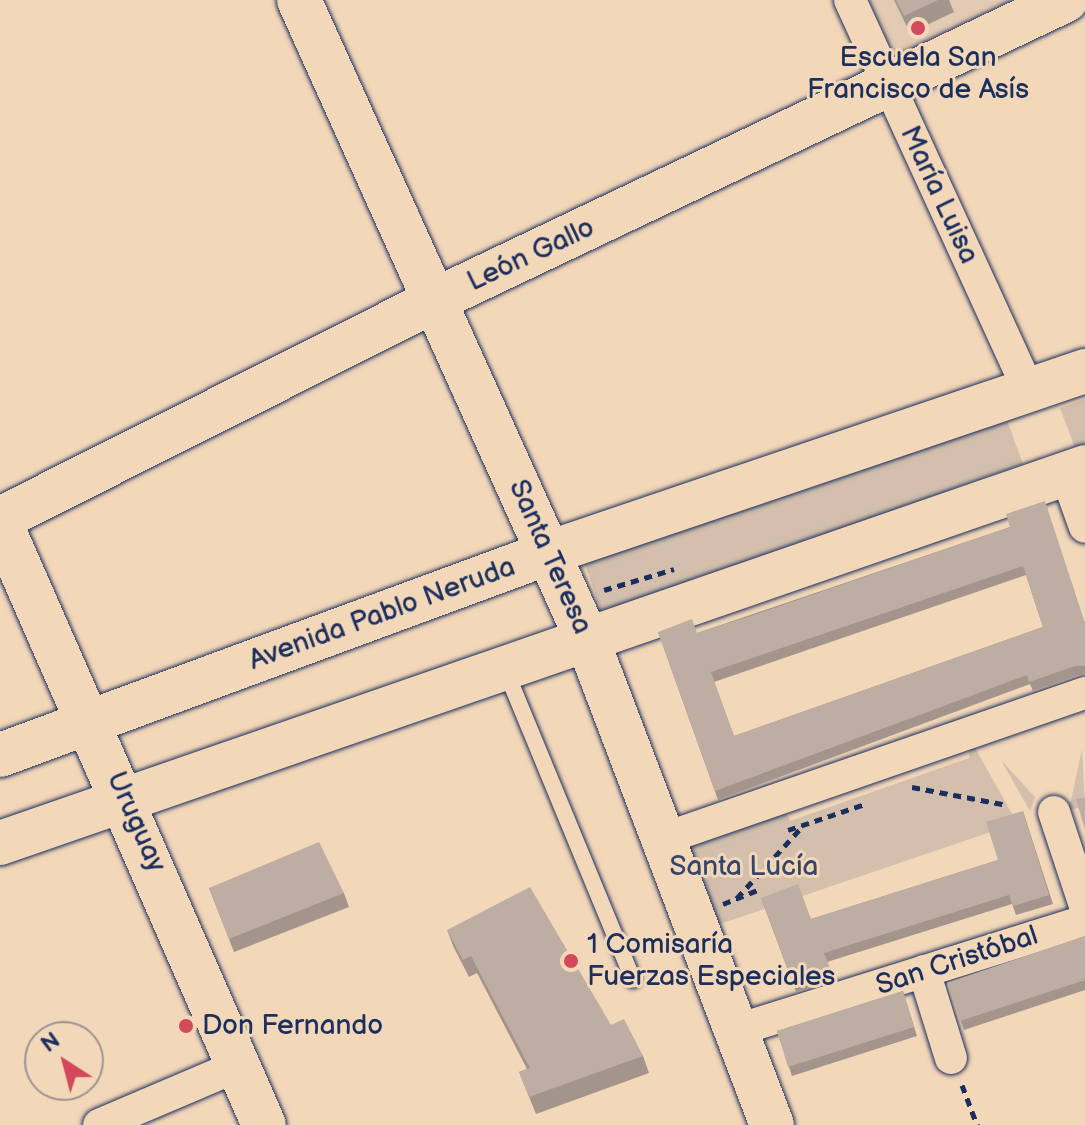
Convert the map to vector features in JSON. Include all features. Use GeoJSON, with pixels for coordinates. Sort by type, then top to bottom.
{"type":"FeatureCollection","features":[{"type":"Feature","properties":{"kind":"street","name":"Santa Teresa"},"geometry":{"type":"LineString","coordinates":[[299,0],[587,639],[772,1125]]}},
{"type":"Feature","properties":{"kind":"street","name":"María Luisa"},"geometry":{"type":"LineString","coordinates":[[850,0],[1028,389]]}},
{"type":"Feature","properties":{"kind":"street","name":"León Gallo"},"geometry":{"type":"LineString","coordinates":[[0,520],[433,301],[890,87],[1066,0]]}},
{"type":"Feature","properties":{"kind":"street","name":"Avenida Pablo Neruda"},"geometry":{"type":"LineString","coordinates":[[0,755],[548,553],[1085,371]]}},
{"type":"Feature","properties":{"kind":"street"},"geometry":{"type":"LineString","coordinates":[[0,843],[126,796],[1076,470],[1085,527]]}},
{"type":"Feature","properties":{"kind":"street","name":"Uruguay"},"geometry":{"type":"LineString","coordinates":[[0,520],[89,724],[126,796],[242,1064],[264,1125]]}},
{"type":"Feature","properties":{"kind":"street"},"geometry":{"type":"LineString","coordinates":[[663,839],[1085,693]]}},
{"type":"Feature","properties":{"kind":"street"},"geometry":{"type":"LineString","coordinates":[[1054,812],[1085,906]]}},
{"type":"Feature","properties":{"kind":"street","name":"San Cristóbal"},"geometry":{"type":"LineString","coordinates":[[737,1030],[1085,921]]}},
{"type":"Feature","properties":{"kind":"street"},"geometry":{"type":"LineString","coordinates":[[924,971],[951,1058]]}},
{"type":"Feature","properties":{"kind":"street"},"geometry":{"type":"LineString","coordinates":[[99,1125],[242,1064]]}},
{"type":"Feature","properties":{"kind":"lane"},"geometry":{"type":"LineString","coordinates":[[504,667],[633,980]]}},
{"type":"Feature","properties":{"kind":"path"},"geometry":{"type":"LineString","coordinates":[[912,787],[1007,805]]}},
{"type":"Feature","properties":{"kind":"path"},"geometry":{"type":"LineString","coordinates":[[737,898],[803,827]]}},
{"type":"Feature","properties":{"kind":"path"},"geometry":{"type":"LineString","coordinates":[[951,1058],[977,1125]]}},
{"type":"Feature","properties":{"kind":"shaded area","name":"Escuela San Francisco de Asís"},"geometry":{"type":"Polygon","coordinates":[[[869,0],[1011,0],[895,55],[869,0]]]}},
{"type":"Feature","properties":{"kind":"green space"},"geometry":{"type":"Polygon","coordinates":[[[1085,399],[1085,444],[1075,448],[1060,408],[1085,399]]]}},
{"type":"Feature","properties":{"kind":"green space"},"geometry":{"type":"Polygon","coordinates":[[[1004,412],[1023,464],[602,614],[584,561],[1004,412]]]}},
{"type":"Feature","properties":{"kind":"green space","name":"Santa Lucía"},"geometry":{"type":"Polygon","coordinates":[[[970,739],[1015,819],[1026,820],[711,927],[680,839],[783,804],[790,821],[969,758],[970,739]]]}},
{"type":"Feature","properties":{"kind":"green space"},"geometry":{"type":"Polygon","coordinates":[[[1082,749],[1085,807],[1054,812],[1050,808],[1071,801],[1082,749]]]}},
{"type":"Feature","properties":{"kind":"green space"},"geometry":{"type":"Polygon","coordinates":[[[1001,760],[1035,797],[1030,811],[1001,760]]]}},
{"type":"Feature","properties":{"kind":"building"},"geometry":{"type":"Polygon","coordinates":[[[896,0],[938,0],[904,16],[896,0]]]}},
{"type":"Feature","properties":{"kind":"building"},"geometry":{"type":"Polygon","coordinates":[[[1045,501],[1085,623],[1085,666],[1075,666],[1029,682],[1027,675],[715,791],[658,632],[692,619],[697,633],[751,616],[1010,527],[1006,514],[1045,501]],[[1023,566],[711,672],[734,736],[1043,627],[1023,566]]]}},
{"type":"Feature","properties":{"kind":"building"},"geometry":{"type":"Polygon","coordinates":[[[1085,797],[1085,830],[1076,799],[1085,797]]]}},
{"type":"Feature","properties":{"kind":"building"},"geometry":{"type":"Polygon","coordinates":[[[1023,811],[1049,895],[1013,906],[1009,895],[824,953],[831,971],[793,983],[761,898],[798,884],[811,919],[998,860],[986,822],[1023,811]]]}},
{"type":"Feature","properties":{"kind":"building"},"geometry":{"type":"Polygon","coordinates":[[[319,842],[344,893],[229,939],[209,888],[319,842]]]}},
{"type":"Feature","properties":{"kind":"building"},"geometry":{"type":"Polygon","coordinates":[[[530,887],[611,1025],[624,1019],[643,1056],[529,1097],[519,1072],[530,1068],[471,956],[463,960],[447,930],[530,887]]]}},
{"type":"Feature","properties":{"kind":"building"},"geometry":{"type":"Polygon","coordinates":[[[1085,936],[1085,980],[960,1021],[947,983],[1085,936]]]}},
{"type":"Feature","properties":{"kind":"building"},"geometry":{"type":"Polygon","coordinates":[[[903,991],[914,1027],[788,1067],[777,1031],[903,991]]]}},
{"type":"Feature","properties":{"kind":"place","name":"Escuela San Francisco de Asís"},"geometry":{"type":"Point","coordinates":[918,28]}},
{"type":"Feature","properties":{"kind":"place","name":"1 Comisaría Fuerzas Especiales"},"geometry":{"type":"Point","coordinates":[571,961]}},
{"type":"Feature","properties":{"kind":"place","name":"Don Fernando"},"geometry":{"type":"Point","coordinates":[186,1026]}}]}
